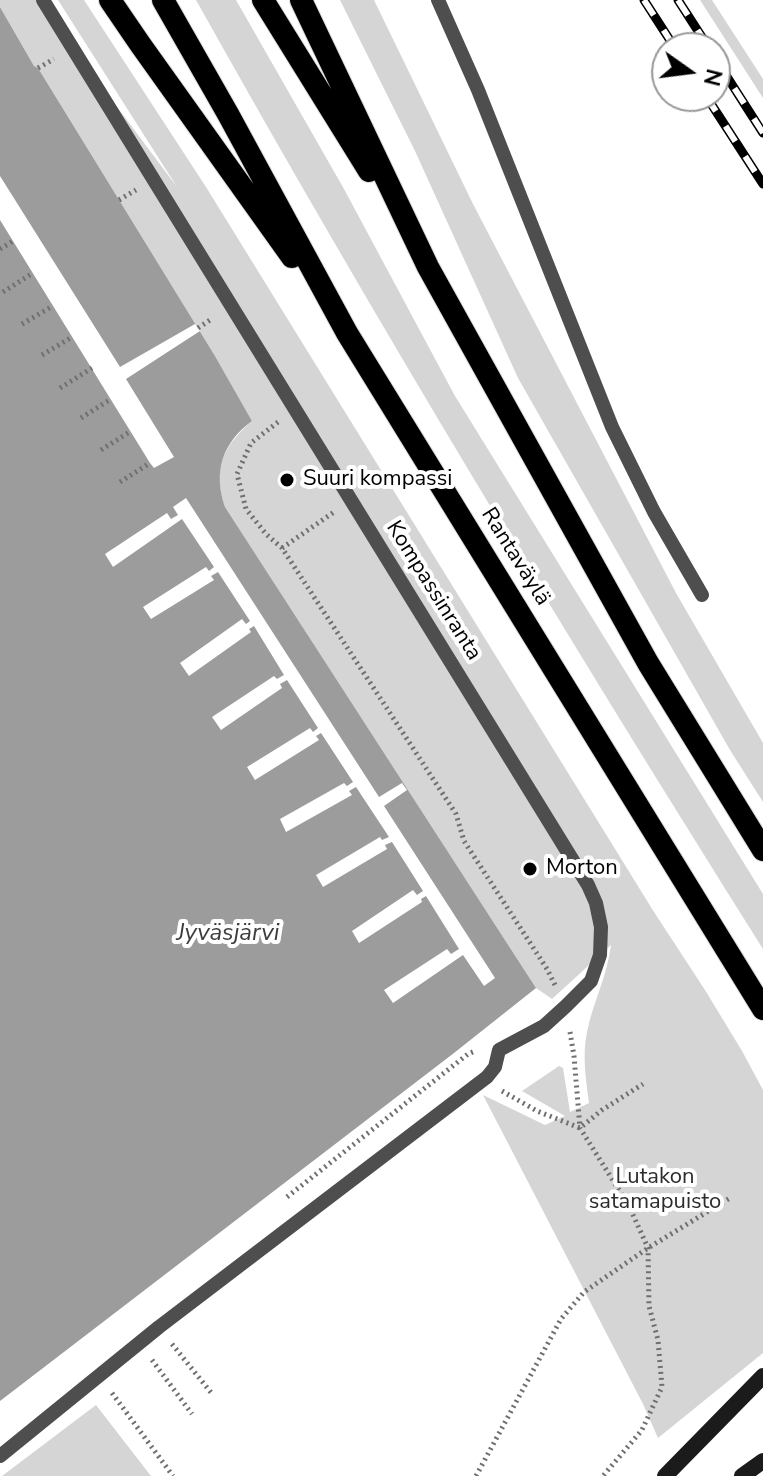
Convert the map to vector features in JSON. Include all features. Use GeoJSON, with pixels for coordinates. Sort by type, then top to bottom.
{"type":"FeatureCollection","features":[{"type":"Feature","properties":{"kind":"highway"},"geometry":{"type":"LineString","coordinates":[[110,0],[347,333]]}},
{"type":"Feature","properties":{"kind":"highway","name":"Rantaväylä"},"geometry":{"type":"LineString","coordinates":[[163,0],[347,333],[761,1009]]}},
{"type":"Feature","properties":{"kind":"highway"},"geometry":{"type":"LineString","coordinates":[[263,0],[428,267],[648,663],[763,850]]}},
{"type":"Feature","properties":{"kind":"highway"},"geometry":{"type":"LineString","coordinates":[[301,0],[428,267]]}},
{"type":"Feature","properties":{"kind":"main road"},"geometry":{"type":"LineString","coordinates":[[665,1476],[763,1376]]}},
{"type":"Feature","properties":{"kind":"main road"},"geometry":{"type":"LineString","coordinates":[[742,1476],[763,1461]]}},
{"type":"Feature","properties":{"kind":"lane","name":"Kompassinranta"},"geometry":{"type":"LineString","coordinates":[[0,1456],[159,1327],[487,1077],[495,1067],[499,1050],[544,1026],[591,981],[600,955],[601,927],[588,885],[43,0]]}},
{"type":"Feature","properties":{"kind":"lane"},"geometry":{"type":"LineString","coordinates":[[438,0],[478,90],[612,427],[654,512],[702,595]]}},
{"type":"Feature","properties":{"kind":"path"},"geometry":{"type":"LineString","coordinates":[[0,249],[13,241]]}},
{"type":"Feature","properties":{"kind":"path"},"geometry":{"type":"LineString","coordinates":[[3,292],[33,273]]}},
{"type":"Feature","properties":{"kind":"path"},"geometry":{"type":"LineString","coordinates":[[22,324],[53,306]]}},
{"type":"Feature","properties":{"kind":"path"},"geometry":{"type":"LineString","coordinates":[[42,355],[72,337]]}},
{"type":"Feature","properties":{"kind":"path"},"geometry":{"type":"LineString","coordinates":[[60,388],[92,368]]}},
{"type":"Feature","properties":{"kind":"path"},"geometry":{"type":"LineString","coordinates":[[81,418],[111,399]]}},
{"type":"Feature","properties":{"kind":"path"},"geometry":{"type":"LineString","coordinates":[[297,412],[275,423],[251,443],[237,474],[246,509],[282,548],[456,814],[464,841],[547,969],[566,1006],[580,1128],[629,1206],[648,1248],[649,1306],[658,1340],[662,1387],[642,1430],[603,1476]]}},
{"type":"Feature","properties":{"kind":"path"},"geometry":{"type":"LineString","coordinates":[[101,450],[131,431]]}},
{"type":"Feature","properties":{"kind":"path"},"geometry":{"type":"LineString","coordinates":[[120,482],[150,463]]}},
{"type":"Feature","properties":{"kind":"path"},"geometry":{"type":"LineString","coordinates":[[282,548],[351,500]]}},
{"type":"Feature","properties":{"kind":"path"},"geometry":{"type":"LineString","coordinates":[[487,1077],[494,1086],[537,1111],[580,1128]]}},
{"type":"Feature","properties":{"kind":"path"},"geometry":{"type":"LineString","coordinates":[[580,1128],[643,1084]]}},
{"type":"Feature","properties":{"kind":"path"},"geometry":{"type":"LineString","coordinates":[[476,1476],[561,1319],[584,1292],[730,1198]]}},
{"type":"Feature","properties":{"kind":"path"},"geometry":{"type":"LineString","coordinates":[[159,1327],[213,1395]]}},
{"type":"Feature","properties":{"kind":"path"},"geometry":{"type":"LineString","coordinates":[[139,1343],[192,1414]]}},
{"type":"Feature","properties":{"kind":"path"},"geometry":{"type":"LineString","coordinates":[[99,1376],[173,1476]]}},
{"type":"Feature","properties":{"kind":"green space","name":"Lutakon satamapuisto"},"geometry":{"type":"Polygon","coordinates":[[[0,0],[40,0],[177,187],[58,0],[84,0],[206,187],[705,990],[763,1090],[763,1353],[658,1438],[483,1095],[545,1125],[565,1116],[522,1091],[559,1066],[563,1068],[570,1112],[589,1103],[586,1041],[611,945],[552,999],[536,988],[225,507],[220,481],[223,459],[227,449],[252,421],[215,356],[34,66],[0,7],[0,0]]]}},
{"type":"Feature","properties":{"kind":"green space"},"geometry":{"type":"Polygon","coordinates":[[[196,0],[236,0],[344,189],[455,396],[763,894],[763,949],[474,478],[196,0]]]}},
{"type":"Feature","properties":{"kind":"green space"},"geometry":{"type":"Polygon","coordinates":[[[340,0],[374,0],[473,204],[676,593],[763,743],[763,802],[730,750],[518,378],[415,151],[340,0]]]}},
{"type":"Feature","properties":{"kind":"green space"},"geometry":{"type":"Polygon","coordinates":[[[700,0],[712,0],[763,79],[763,98],[731,48],[731,32],[721,32],[700,0]]]}},
{"type":"Feature","properties":{"kind":"green space"},"geometry":{"type":"Polygon","coordinates":[[[96,1405],[151,1476],[2,1476],[96,1405]]]}},
{"type":"Feature","properties":{"kind":"water","name":"Jyväsjärvi"},"geometry":{"type":"Polygon","coordinates":[[[0,7],[252,421],[233,439],[223,459],[220,482],[225,507],[536,988],[0,1401],[0,7]]]}},
{"type":"Feature","properties":{"kind":"pier"},"geometry":{"type":"Polygon","coordinates":[[[0,176],[120,367],[195,324],[200,331],[126,379],[174,457],[154,468],[150,463],[0,220],[0,176]]]}},
{"type":"Feature","properties":{"kind":"pier"},"geometry":{"type":"Polygon","coordinates":[[[186,498],[379,797],[402,783],[407,790],[384,806],[495,978],[484,986],[463,955],[393,1003],[384,990],[447,949],[451,954],[459,949],[426,896],[421,899],[422,902],[359,943],[352,931],[413,890],[417,895],[423,891],[392,842],[385,845],[387,849],[323,887],[316,875],[380,837],[382,840],[389,837],[356,787],[349,791],[352,795],[286,832],[280,819],[344,783],[347,786],[353,782],[321,733],[316,736],[319,740],[255,780],[247,767],[310,728],[313,732],[318,728],[287,680],[280,684],[282,688],[221,730],[212,717],[274,676],[277,679],[284,675],[254,626],[249,629],[251,632],[189,676],[180,663],[242,619],[246,624],[250,621],[218,572],[211,576],[214,580],[151,619],[143,607],[206,567],[209,571],[214,567],[182,519],[113,567],[105,554],[167,513],[171,519],[178,515],[173,507],[186,498]]]}},
{"type":"Feature","properties":{"kind":"railway"},"geometry":{"type":"LineString","coordinates":[[644,0],[665,32]]}},
{"type":"Feature","properties":{"kind":"railway"},"geometry":{"type":"LineString","coordinates":[[678,0],[699,32]]}},
{"type":"Feature","properties":{"kind":"railway"},"geometry":{"type":"LineString","coordinates":[[731,83],[763,133]]}},
{"type":"Feature","properties":{"kind":"railway"},"geometry":{"type":"LineString","coordinates":[[716,112],[763,184]]}},
{"type":"Feature","properties":{"kind":"place","name":"Suuri kompassi"},"geometry":{"type":"Point","coordinates":[287,480]}},
{"type":"Feature","properties":{"kind":"place","name":"Morton"},"geometry":{"type":"Point","coordinates":[530,869]}}]}
